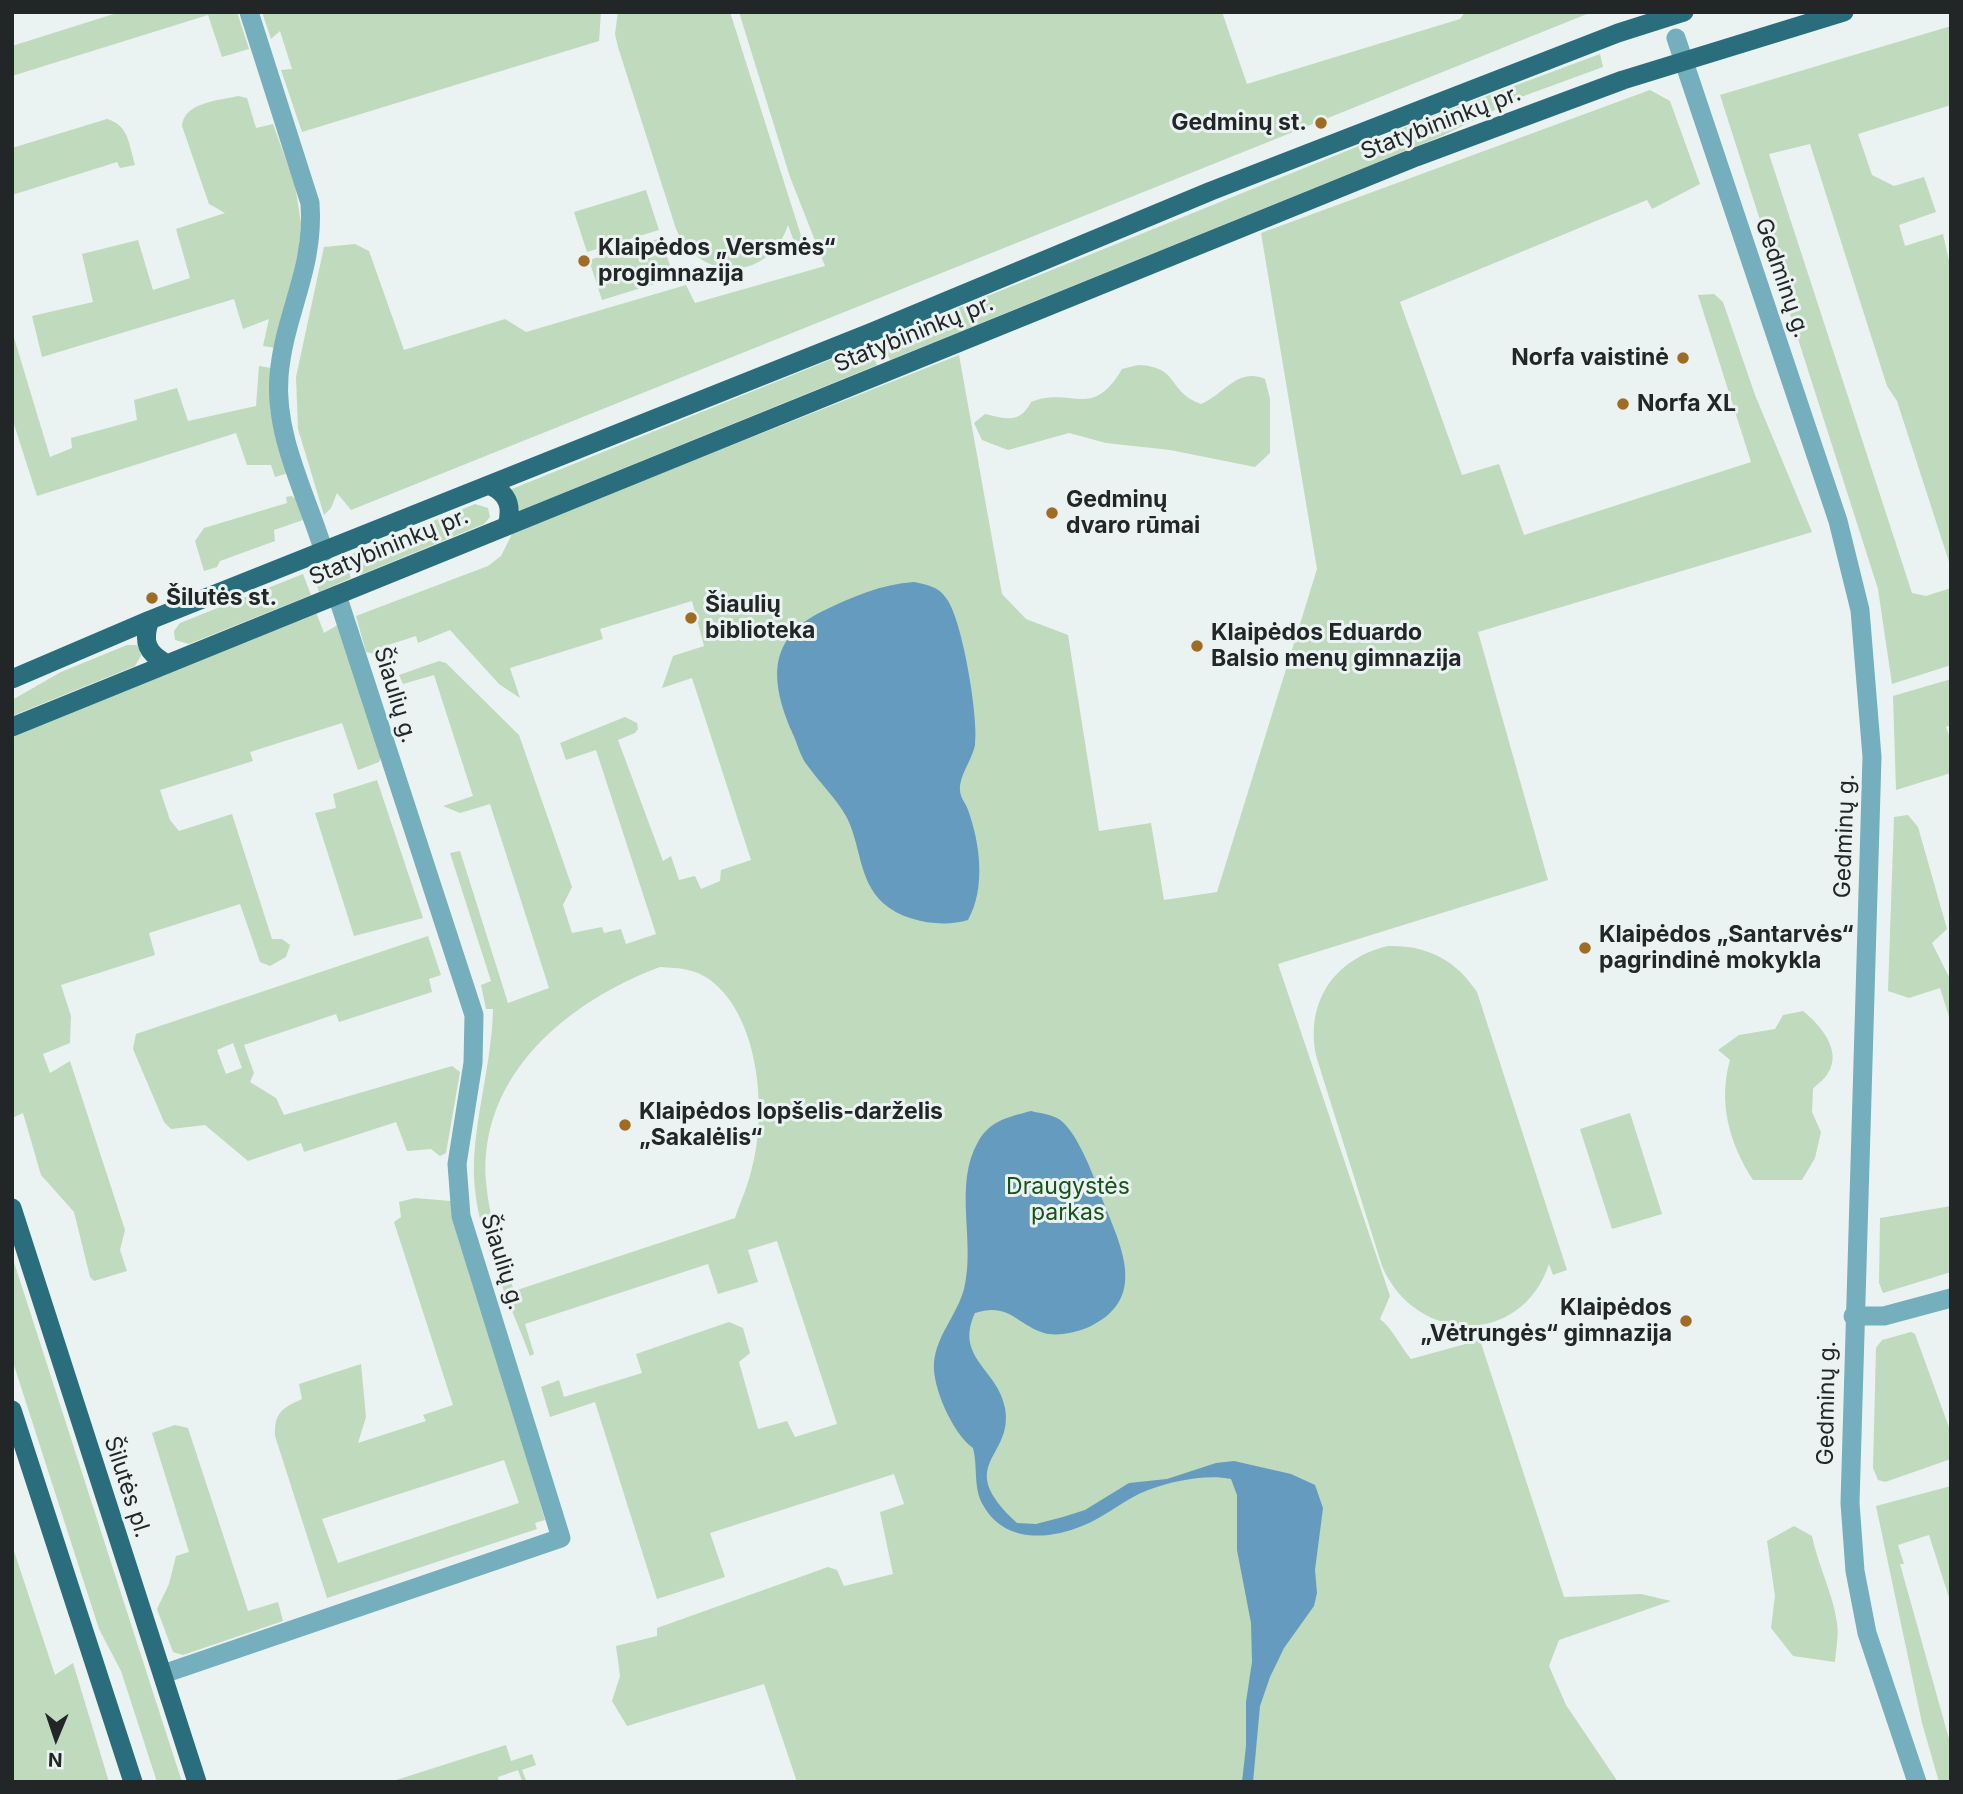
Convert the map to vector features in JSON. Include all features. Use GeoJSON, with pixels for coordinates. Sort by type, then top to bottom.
{"type":"FeatureCollection","features":[{"type":"Feature","properties":{"kind":"main road","name":"Statybininkų pr."},"geometry":{"type":"LineString","coordinates":[[12,727],[1416,157],[1683,60],[1844,12]]}},
{"type":"Feature","properties":{"kind":"main road","name":"Statybininkų pr."},"geometry":{"type":"LineString","coordinates":[[12,679],[150,621],[872,332],[1212,191],[1618,33],[1675,14]]}},
{"type":"Feature","properties":{"kind":"main road"},"geometry":{"type":"LineString","coordinates":[[491,486],[500,490],[508,501],[510,512],[507,526]]}},
{"type":"Feature","properties":{"kind":"main road"},"geometry":{"type":"LineString","coordinates":[[150,621],[145,635],[146,648],[154,657],[167,664]]}},
{"type":"Feature","properties":{"kind":"main road","name":"Šilutės pl."},"geometry":{"type":"LineString","coordinates":[[12,1208],[197,1782]]}},
{"type":"Feature","properties":{"kind":"main road"},"geometry":{"type":"LineString","coordinates":[[12,1410],[133,1782]]}},
{"type":"Feature","properties":{"kind":"street"},"geometry":{"type":"LineString","coordinates":[[249,12],[310,203],[312,233],[309,258],[281,357],[279,395],[283,429],[324,552]]}},
{"type":"Feature","properties":{"kind":"street","name":"Gedminų g."},"geometry":{"type":"LineString","coordinates":[[1675,14],[1676,38],[1838,521],[1860,610],[1872,757],[1853,1316],[1850,1503],[1855,1571],[1867,1633],[1917,1782]]}},
{"type":"Feature","properties":{"kind":"street","name":"Šiaulių g."},"geometry":{"type":"LineString","coordinates":[[163,1674],[561,1538],[461,1216],[457,1164],[473,1063],[474,1014],[337,595]]}},
{"type":"Feature","properties":{"kind":"street"},"geometry":{"type":"LineString","coordinates":[[1853,1316],[1884,1316],[1951,1298]]}},
{"type":"Feature","properties":{"kind":"green space"},"geometry":{"type":"Polygon","coordinates":[[[120,12],[237,12],[249,49],[222,57],[208,15],[12,76],[12,46],[120,12]]]}},
{"type":"Feature","properties":{"kind":"green space"},"geometry":{"type":"Polygon","coordinates":[[[262,12],[601,12],[599,41],[302,132],[281,70],[292,69],[280,31],[271,39],[262,12]]]}},
{"type":"Feature","properties":{"kind":"green space"},"geometry":{"type":"Polygon","coordinates":[[[618,12],[730,12],[804,245],[796,247],[788,225],[779,244],[766,257],[751,266],[734,269],[701,259],[687,247],[676,229],[618,47],[615,34],[618,12]]]}},
{"type":"Feature","properties":{"kind":"green space"},"geometry":{"type":"Polygon","coordinates":[[[739,12],[1222,12],[1247,84],[1460,19],[1465,12],[1592,12],[351,510],[337,493],[331,508],[324,515],[298,429],[296,377],[324,247],[355,244],[369,251],[404,350],[505,319],[526,332],[686,285],[695,303],[825,266],[790,177],[739,12]]]}},
{"type":"Feature","properties":{"kind":"green space"},"geometry":{"type":"Polygon","coordinates":[[[1951,26],[1951,105],[1858,134],[1872,175],[1894,186],[1924,177],[1936,212],[1899,225],[1905,246],[1943,234],[1951,270],[1951,568],[1897,401],[1887,386],[1810,144],[1769,154],[1912,593],[1926,596],[1951,588],[1951,665],[1892,684],[1878,589],[1720,95],[1951,26]]]}},
{"type":"Feature","properties":{"kind":"green space"},"geometry":{"type":"Polygon","coordinates":[[[1600,54],[1603,67],[1521,97],[1442,136],[890,360],[881,339],[1433,116],[1600,54]]]}},
{"type":"Feature","properties":{"kind":"green space","name":"Draugystės parkas"},"geometry":{"type":"Polygon","coordinates":[[[1650,90],[1670,101],[1700,184],[1652,209],[1647,200],[1400,302],[1462,475],[1499,464],[1524,535],[1751,462],[1698,295],[1714,294],[1723,302],[1755,395],[1812,532],[1478,632],[1548,880],[1278,964],[1390,1296],[1380,1319],[1411,1359],[1480,1340],[1564,1597],[1641,1594],[1671,1601],[1559,1640],[1549,1666],[1566,1705],[1618,1782],[797,1782],[764,1684],[627,1726],[612,1701],[620,1676],[616,1646],[657,1636],[657,1628],[828,1567],[837,1570],[844,1586],[893,1574],[880,1512],[904,1504],[894,1474],[710,1533],[725,1577],[657,1599],[595,1402],[550,1417],[541,1387],[559,1380],[564,1397],[642,1373],[636,1354],[729,1322],[743,1328],[750,1353],[739,1362],[758,1429],[787,1421],[795,1437],[837,1424],[777,1241],[748,1250],[758,1282],[718,1294],[708,1264],[525,1324],[534,1354],[530,1356],[493,1261],[478,1211],[475,1143],[490,1048],[493,1009],[486,1009],[481,985],[491,981],[450,853],[460,851],[508,1003],[549,988],[490,804],[460,813],[443,806],[473,796],[434,675],[403,684],[399,675],[439,661],[446,663],[519,735],[572,887],[563,905],[572,933],[602,927],[604,933],[621,929],[626,944],[656,934],[596,750],[566,760],[560,743],[625,717],[637,723],[638,729],[635,733],[618,740],[663,861],[671,856],[679,880],[695,876],[701,889],[720,881],[721,870],[751,860],[692,678],[662,688],[673,656],[704,646],[692,601],[600,629],[603,639],[510,668],[520,698],[499,684],[450,630],[418,643],[416,636],[379,648],[380,655],[366,652],[356,616],[488,566],[501,556],[513,532],[959,355],[1002,594],[1026,619],[1068,635],[1099,831],[1151,823],[1164,900],[1217,892],[1317,569],[1261,233],[1650,90]],[[660,967],[593,1000],[563,1021],[536,1047],[514,1075],[497,1108],[487,1143],[486,1182],[493,1224],[514,1291],[735,1218],[751,1172],[759,1125],[759,1099],[751,1047],[730,1001],[715,984],[696,972],[660,967]]]}},
{"type":"Feature","properties":{"kind":"green space"},"geometry":{"type":"Polygon","coordinates":[[[238,96],[247,98],[256,128],[273,124],[295,185],[301,224],[299,248],[276,348],[263,346],[269,319],[243,329],[234,299],[42,357],[32,316],[93,302],[82,254],[138,240],[153,290],[190,278],[176,229],[225,213],[209,204],[182,126],[184,118],[195,107],[238,96]]]}},
{"type":"Feature","properties":{"kind":"green space"},"geometry":{"type":"Polygon","coordinates":[[[107,119],[124,131],[135,165],[120,168],[117,162],[12,195],[12,148],[107,119]]]}},
{"type":"Feature","properties":{"kind":"green space"},"geometry":{"type":"Polygon","coordinates":[[[646,190],[659,230],[587,252],[574,212],[646,190]]]}},
{"type":"Feature","properties":{"kind":"green space"},"geometry":{"type":"Polygon","coordinates":[[[661,238],[674,278],[602,300],[589,260],[661,238]]]}},
{"type":"Feature","properties":{"kind":"green space"},"geometry":{"type":"Polygon","coordinates":[[[12,331],[50,457],[72,448],[71,438],[137,420],[134,400],[177,388],[188,421],[256,406],[259,366],[271,368],[270,410],[288,473],[275,477],[271,465],[247,465],[236,433],[37,496],[12,418],[12,331]]]}},
{"type":"Feature","properties":{"kind":"green space"},"geometry":{"type":"Polygon","coordinates":[[[869,344],[877,365],[516,512],[507,491],[869,344]]]}},
{"type":"Feature","properties":{"kind":"green space"},"geometry":{"type":"Polygon","coordinates":[[[1138,365],[1161,370],[1182,393],[1201,404],[1239,379],[1255,376],[1265,379],[1270,399],[1270,453],[1255,467],[1170,450],[1106,443],[1069,433],[1008,450],[982,440],[974,423],[985,414],[1017,417],[1031,402],[1045,398],[1091,398],[1111,385],[1122,369],[1138,365]]]}},
{"type":"Feature","properties":{"kind":"green space"},"geometry":{"type":"Polygon","coordinates":[[[286,497],[297,499],[303,520],[274,530],[275,541],[220,561],[217,567],[204,571],[195,541],[204,528],[287,503],[286,497]]]}},
{"type":"Feature","properties":{"kind":"green space"},"geometry":{"type":"Polygon","coordinates":[[[475,504],[488,508],[490,517],[484,524],[360,575],[352,554],[475,504]]]}},
{"type":"Feature","properties":{"kind":"green space"},"geometry":{"type":"Polygon","coordinates":[[[344,557],[351,578],[319,592],[311,570],[344,557]]]}},
{"type":"Feature","properties":{"kind":"green space"},"geometry":{"type":"Polygon","coordinates":[[[303,574],[311,595],[189,644],[175,640],[174,631],[180,623],[303,574]]]}},
{"type":"Feature","properties":{"kind":"green space"},"geometry":{"type":"Polygon","coordinates":[[[316,612],[324,633],[339,624],[381,757],[379,762],[358,770],[342,723],[250,752],[253,761],[160,790],[170,820],[179,831],[232,814],[272,939],[282,939],[290,945],[286,957],[270,966],[260,962],[240,904],[149,933],[155,955],[61,985],[71,1016],[70,1043],[43,1054],[50,1073],[70,1061],[125,1230],[120,1250],[127,1271],[94,1281],[90,1277],[74,1212],[41,1175],[23,1113],[12,1118],[12,736],[316,612]]]}},
{"type":"Feature","properties":{"kind":"green space"},"geometry":{"type":"Polygon","coordinates":[[[127,645],[137,645],[142,654],[135,666],[12,716],[12,700],[61,672],[127,645]]]}},
{"type":"Feature","properties":{"kind":"green space"},"geometry":{"type":"Polygon","coordinates":[[[1951,679],[1951,725],[1946,727],[1951,741],[1951,773],[1896,790],[1893,696],[1951,679]]]}},
{"type":"Feature","properties":{"kind":"green space"},"geometry":{"type":"Polygon","coordinates":[[[377,780],[423,918],[354,936],[315,813],[336,808],[333,794],[377,780]]]}},
{"type":"Feature","properties":{"kind":"green space"},"geometry":{"type":"Polygon","coordinates":[[[1908,815],[1918,827],[1947,929],[1932,943],[1951,981],[1951,1023],[1940,988],[1909,998],[1888,991],[1894,817],[1908,815]]]}},
{"type":"Feature","properties":{"kind":"green space"},"geometry":{"type":"Polygon","coordinates":[[[428,936],[441,975],[429,979],[432,992],[339,1022],[336,1014],[244,1045],[254,1073],[250,1082],[276,1098],[284,1115],[452,1066],[460,1072],[446,1153],[440,1156],[431,1149],[407,1151],[396,1122],[304,1152],[301,1143],[248,1161],[205,1125],[171,1129],[164,1122],[133,1049],[136,1034],[428,936]],[[233,1043],[217,1050],[226,1074],[242,1068],[233,1043]]]}},
{"type":"Feature","properties":{"kind":"green space"},"geometry":{"type":"Polygon","coordinates":[[[1388,946],[1415,948],[1439,957],[1460,971],[1477,992],[1567,1270],[1553,1275],[1549,1264],[1535,1291],[1516,1311],[1493,1322],[1467,1326],[1442,1322],[1418,1310],[1398,1292],[1382,1266],[1317,1059],[1315,1020],[1327,987],[1352,961],[1388,946]]]}},
{"type":"Feature","properties":{"kind":"green space"},"geometry":{"type":"Polygon","coordinates":[[[1803,1011],[1822,1030],[1833,1055],[1828,1073],[1813,1089],[1812,1112],[1821,1132],[1815,1158],[1802,1180],[1753,1180],[1732,1137],[1725,1091],[1730,1060],[1718,1050],[1739,1035],[1775,1029],[1783,1015],[1803,1011]]]}},
{"type":"Feature","properties":{"kind":"green space"},"geometry":{"type":"Polygon","coordinates":[[[1630,1113],[1662,1214],[1612,1229],[1580,1129],[1630,1113]]]}},
{"type":"Feature","properties":{"kind":"green space"},"geometry":{"type":"Polygon","coordinates":[[[415,1198],[451,1201],[545,1520],[535,1523],[537,1529],[327,1598],[275,1436],[276,1422],[281,1412],[302,1399],[299,1384],[361,1364],[366,1417],[358,1443],[426,1421],[423,1415],[453,1405],[394,1222],[401,1217],[399,1202],[415,1198]],[[504,1460],[322,1519],[338,1563],[519,1503],[504,1460]]]}},
{"type":"Feature","properties":{"kind":"green space"},"geometry":{"type":"Polygon","coordinates":[[[1951,1206],[1951,1272],[1883,1293],[1879,1283],[1880,1218],[1951,1206]]]}},
{"type":"Feature","properties":{"kind":"green space"},"geometry":{"type":"Polygon","coordinates":[[[12,1256],[182,1782],[157,1782],[121,1671],[99,1629],[12,1359],[12,1256]]]}},
{"type":"Feature","properties":{"kind":"green space"},"geometry":{"type":"Polygon","coordinates":[[[1911,1332],[1915,1334],[1951,1433],[1951,1459],[1885,1482],[1878,1480],[1873,1468],[1876,1348],[1882,1340],[1911,1332]]]}},
{"type":"Feature","properties":{"kind":"green space"},"geometry":{"type":"Polygon","coordinates":[[[175,1425],[188,1428],[248,1611],[278,1602],[283,1621],[183,1655],[173,1652],[157,1609],[169,1584],[176,1556],[189,1552],[152,1433],[175,1425]]]}},
{"type":"Feature","properties":{"kind":"green space"},"geometry":{"type":"Polygon","coordinates":[[[1951,1486],[1951,1604],[1929,1535],[1898,1545],[1904,1564],[1900,1564],[1951,1746],[1951,1782],[1939,1782],[1922,1723],[1876,1506],[1951,1486]]]}},
{"type":"Feature","properties":{"kind":"green space"},"geometry":{"type":"Polygon","coordinates":[[[1794,1526],[1812,1536],[1832,1601],[1838,1628],[1835,1662],[1793,1656],[1771,1628],[1775,1596],[1767,1541],[1794,1526]]]}},
{"type":"Feature","properties":{"kind":"green space"},"geometry":{"type":"Polygon","coordinates":[[[12,1545],[55,1675],[73,1663],[109,1782],[12,1782],[12,1545]]]}},
{"type":"Feature","properties":{"kind":"green space"},"geometry":{"type":"Polygon","coordinates":[[[506,1745],[511,1761],[532,1754],[536,1765],[522,1770],[526,1780],[522,1781],[518,1770],[498,1777],[499,1782],[390,1782],[506,1745]]]}},
{"type":"Feature","properties":{"kind":"water"},"geometry":{"type":"Polygon","coordinates":[[[914,582],[939,591],[952,609],[972,692],[975,745],[960,790],[976,837],[979,880],[974,907],[968,920],[958,922],[936,923],[913,919],[892,910],[875,894],[864,873],[846,816],[800,753],[785,713],[777,678],[783,648],[791,634],[805,622],[867,592],[914,582]]]}},
{"type":"Feature","properties":{"kind":"water"},"geometry":{"type":"Polygon","coordinates":[[[1031,1111],[1057,1118],[1076,1140],[1114,1228],[1125,1265],[1125,1283],[1121,1299],[1110,1314],[1091,1326],[1068,1333],[1044,1333],[996,1310],[975,1313],[970,1328],[973,1353],[1001,1395],[1005,1408],[1002,1439],[987,1474],[989,1487],[998,1503],[1017,1523],[1036,1524],[1085,1510],[1129,1483],[1167,1479],[1216,1463],[1234,1461],[1291,1474],[1315,1485],[1323,1508],[1315,1570],[1317,1593],[1314,1606],[1284,1648],[1260,1706],[1253,1782],[1242,1782],[1246,1746],[1246,1702],[1252,1662],[1251,1623],[1237,1550],[1237,1495],[1231,1479],[1200,1478],[1148,1490],[1091,1522],[1069,1531],[1041,1536],[1015,1532],[992,1517],[983,1505],[978,1492],[973,1448],[958,1432],[940,1397],[934,1373],[936,1353],[961,1299],[967,1271],[966,1195],[971,1159],[978,1142],[994,1124],[1031,1111]]]}},
{"type":"Feature","properties":{"kind":"place","name":"Gedminų st."},"geometry":{"type":"Point","coordinates":[1321,123]}},
{"type":"Feature","properties":{"kind":"place","name":"Klaipėdos „Versmės“ progimnazija"},"geometry":{"type":"Point","coordinates":[584,261]}},
{"type":"Feature","properties":{"kind":"place","name":"Norfa vaistinė"},"geometry":{"type":"Point","coordinates":[1683,358]}},
{"type":"Feature","properties":{"kind":"place","name":"Norfa XL"},"geometry":{"type":"Point","coordinates":[1623,404]}},
{"type":"Feature","properties":{"kind":"place","name":"Gedminų dvaro rūmai"},"geometry":{"type":"Point","coordinates":[1052,513]}},
{"type":"Feature","properties":{"kind":"place","name":"Šilutės st."},"geometry":{"type":"Point","coordinates":[152,598]}},
{"type":"Feature","properties":{"kind":"place","name":"Šiaulių biblioteka"},"geometry":{"type":"Point","coordinates":[691,618]}},
{"type":"Feature","properties":{"kind":"place","name":"Klaipėdos Eduardo Balsio menų gimnazija"},"geometry":{"type":"Point","coordinates":[1197,646]}},
{"type":"Feature","properties":{"kind":"place","name":"Klaipėdos „Santarvės“ pagrindinė mokykla"},"geometry":{"type":"Point","coordinates":[1585,948]}},
{"type":"Feature","properties":{"kind":"place","name":"Klaipėdos lopšelis-darželis „Sakalėlis“"},"geometry":{"type":"Point","coordinates":[625,1125]}},
{"type":"Feature","properties":{"kind":"place","name":"Klaipėdos „Vėtrungės“ gimnazija"},"geometry":{"type":"Point","coordinates":[1686,1321]}}]}
